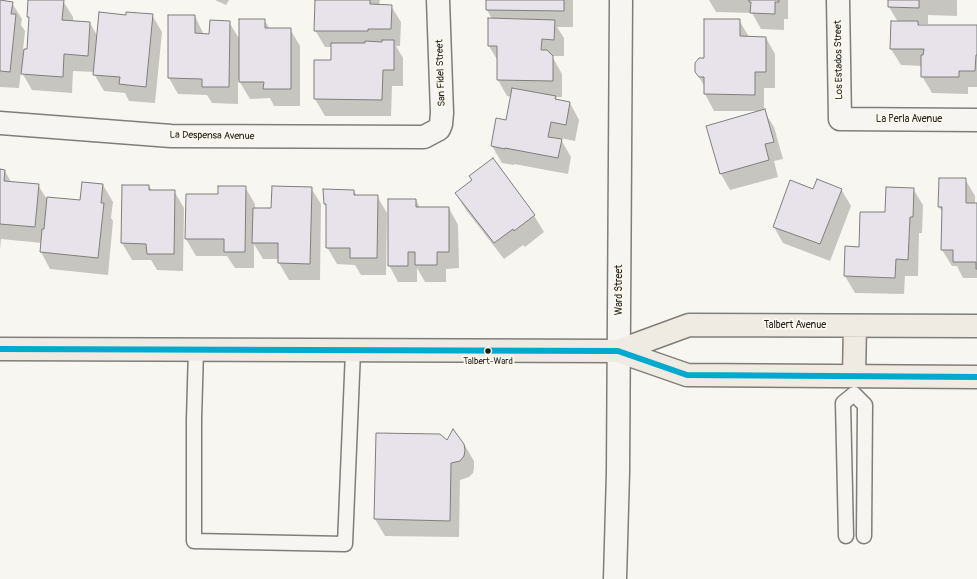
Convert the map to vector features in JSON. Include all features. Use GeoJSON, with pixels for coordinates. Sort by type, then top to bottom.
{"type":"FeatureCollection","features":[{"type":"Feature","properties":{"kind":"main road","name":"Talbert Avenue"},"geometry":{"type":"LineString","coordinates":[[618,351],[689,325],[977,326]]}},
{"type":"Feature","properties":{"kind":"main road"},"geometry":{"type":"LineString","coordinates":[[854,385],[855,326]]}},
{"type":"Feature","properties":{"kind":"main road","name":"Talbert Avenue"},"geometry":{"type":"LineString","coordinates":[[0,349],[618,351],[688,375],[854,385],[977,377]]}},
{"type":"Feature","properties":{"kind":"street","name":"San Fidel Street"},"geometry":{"type":"LineString","coordinates":[[424,137],[438,129],[441,124],[442,113],[438,0]]}},
{"type":"Feature","properties":{"kind":"street","name":"Ward Street"},"geometry":{"type":"LineString","coordinates":[[615,579],[621,0]]}},
{"type":"Feature","properties":{"kind":"street","name":"Los Estados Street"},"geometry":{"type":"LineString","coordinates":[[838,0],[840,119]]}},
{"type":"Feature","properties":{"kind":"street","name":"La Perla Avenue"},"geometry":{"type":"LineString","coordinates":[[840,119],[977,120]]}},
{"type":"Feature","properties":{"kind":"street","name":"La Despensa Avenue"},"geometry":{"type":"LineString","coordinates":[[0,123],[171,136],[424,137]]}},
{"type":"Feature","properties":{"kind":"lane"},"geometry":{"type":"LineString","coordinates":[[196,350],[194,419],[194,541],[345,544],[353,351]]}},
{"type":"Feature","properties":{"kind":"lane"},"geometry":{"type":"LineString","coordinates":[[854,385],[865,405],[864,536]]}},
{"type":"Feature","properties":{"kind":"lane"},"geometry":{"type":"LineString","coordinates":[[846,536],[843,404],[854,385]]}},
{"type":"Feature","properties":{"kind":"building"},"geometry":{"type":"Polygon","coordinates":[[[0,0],[13,2],[11,14],[16,14],[10,72],[0,71],[0,0]]]}},
{"type":"Feature","properties":{"kind":"building"},"geometry":{"type":"Polygon","coordinates":[[[28,0],[64,0],[62,20],[90,22],[88,56],[64,54],[63,77],[21,74],[24,49],[27,49],[29,17],[27,17],[28,0]]]}},
{"type":"Feature","properties":{"kind":"building"},"geometry":{"type":"Polygon","coordinates":[[[315,0],[370,0],[370,4],[392,5],[391,29],[368,29],[368,31],[314,31],[315,0]]]}},
{"type":"Feature","properties":{"kind":"building"},"geometry":{"type":"Polygon","coordinates":[[[486,0],[564,0],[564,11],[486,10],[486,0]]]}},
{"type":"Feature","properties":{"kind":"building"},"geometry":{"type":"Polygon","coordinates":[[[749,0],[779,0],[779,2],[775,2],[775,14],[750,13],[751,2],[749,2],[749,0]]]}},
{"type":"Feature","properties":{"kind":"building"},"geometry":{"type":"Polygon","coordinates":[[[888,0],[919,0],[919,8],[888,7],[888,0]]]}},
{"type":"Feature","properties":{"kind":"building"},"geometry":{"type":"Polygon","coordinates":[[[99,12],[126,15],[126,12],[153,14],[146,87],[119,84],[120,77],[93,75],[99,12]]]}},
{"type":"Feature","properties":{"kind":"building"},"geometry":{"type":"Polygon","coordinates":[[[168,15],[195,15],[195,33],[209,34],[210,20],[230,21],[229,87],[202,87],[202,79],[168,78],[168,15]]]}},
{"type":"Feature","properties":{"kind":"building"},"geometry":{"type":"Polygon","coordinates":[[[488,18],[555,20],[554,40],[542,39],[541,50],[547,50],[553,56],[553,81],[497,80],[497,46],[488,46],[488,18]]]}},
{"type":"Feature","properties":{"kind":"building"},"geometry":{"type":"Polygon","coordinates":[[[239,19],[265,19],[265,28],[291,28],[291,89],[263,89],[264,82],[239,82],[239,19]]]}},
{"type":"Feature","properties":{"kind":"building"},"geometry":{"type":"Polygon","coordinates":[[[704,19],[740,19],[740,36],[766,37],[766,72],[755,72],[755,95],[704,94],[704,77],[699,77],[695,72],[695,63],[699,58],[704,58],[704,19]]]}},
{"type":"Feature","properties":{"kind":"building"},"geometry":{"type":"Polygon","coordinates":[[[891,21],[918,21],[918,25],[977,25],[977,55],[975,71],[959,71],[959,77],[921,77],[921,55],[923,55],[924,49],[890,49],[891,21]]]}},
{"type":"Feature","properties":{"kind":"building"},"geometry":{"type":"Polygon","coordinates":[[[382,40],[394,40],[394,70],[383,70],[382,100],[314,99],[314,60],[331,60],[331,43],[365,43],[365,41],[382,42],[382,40]]]}},
{"type":"Feature","properties":{"kind":"building"},"geometry":{"type":"Polygon","coordinates":[[[512,88],[556,96],[555,99],[570,102],[566,125],[551,122],[548,137],[562,139],[558,158],[491,146],[496,118],[506,120],[512,88]]]}},
{"type":"Feature","properties":{"kind":"building"},"geometry":{"type":"Polygon","coordinates":[[[765,109],[774,142],[765,144],[769,160],[720,174],[706,126],[765,109]]]}},
{"type":"Feature","properties":{"kind":"building"},"geometry":{"type":"Polygon","coordinates":[[[493,158],[535,215],[514,231],[513,229],[494,243],[455,193],[472,180],[469,176],[493,158]]]}},
{"type":"Feature","properties":{"kind":"building"},"geometry":{"type":"Polygon","coordinates":[[[0,169],[5,170],[4,181],[39,184],[35,227],[0,224],[0,169]]]}},
{"type":"Feature","properties":{"kind":"building"},"geometry":{"type":"Polygon","coordinates":[[[939,178],[966,178],[966,203],[977,203],[977,269],[976,262],[953,262],[953,250],[941,250],[942,207],[938,207],[939,178]]]}},
{"type":"Feature","properties":{"kind":"building"},"geometry":{"type":"Polygon","coordinates":[[[817,179],[842,189],[820,244],[773,227],[790,180],[813,189],[817,179]]]}},
{"type":"Feature","properties":{"kind":"building"},"geometry":{"type":"Polygon","coordinates":[[[82,182],[103,184],[101,203],[104,203],[98,258],[40,252],[47,197],[80,200],[82,182]]]}},
{"type":"Feature","properties":{"kind":"building"},"geometry":{"type":"Polygon","coordinates":[[[122,185],[149,185],[149,190],[175,190],[174,254],[147,254],[146,244],[121,243],[122,185]]]}},
{"type":"Feature","properties":{"kind":"building"},"geometry":{"type":"Polygon","coordinates":[[[218,186],[246,186],[245,252],[224,252],[224,239],[185,239],[186,194],[218,194],[218,186]]]}},
{"type":"Feature","properties":{"kind":"building"},"geometry":{"type":"Polygon","coordinates":[[[272,186],[312,187],[310,264],[278,263],[278,243],[252,243],[253,208],[271,208],[272,186]]]}},
{"type":"Feature","properties":{"kind":"building"},"geometry":{"type":"Polygon","coordinates":[[[886,187],[914,188],[913,217],[910,217],[908,260],[896,259],[895,278],[844,276],[845,246],[859,247],[860,212],[885,212],[886,187]]]}},
{"type":"Feature","properties":{"kind":"building"},"geometry":{"type":"Polygon","coordinates":[[[323,189],[354,190],[354,195],[378,195],[377,258],[350,258],[350,248],[326,248],[326,204],[324,204],[323,189]]]}},
{"type":"Feature","properties":{"kind":"building"},"geometry":{"type":"Polygon","coordinates":[[[388,199],[416,199],[416,207],[449,207],[449,252],[437,252],[437,265],[415,265],[415,252],[408,252],[408,266],[388,266],[388,199]]]}},
{"type":"Feature","properties":{"kind":"building"},"geometry":{"type":"Polygon","coordinates":[[[453,429],[464,444],[465,450],[464,456],[460,461],[451,463],[450,521],[374,519],[376,433],[440,434],[447,440],[453,429]]]}},
{"type":"Feature","properties":{"kind":"transit line"},"geometry":{"type":"LineString","coordinates":[[0,349],[618,351],[687,375],[977,377]]}},
{"type":"Feature","properties":{"kind":"place","name":"Talbert-Ward"},"geometry":{"type":"Point","coordinates":[488,351]}}]}
